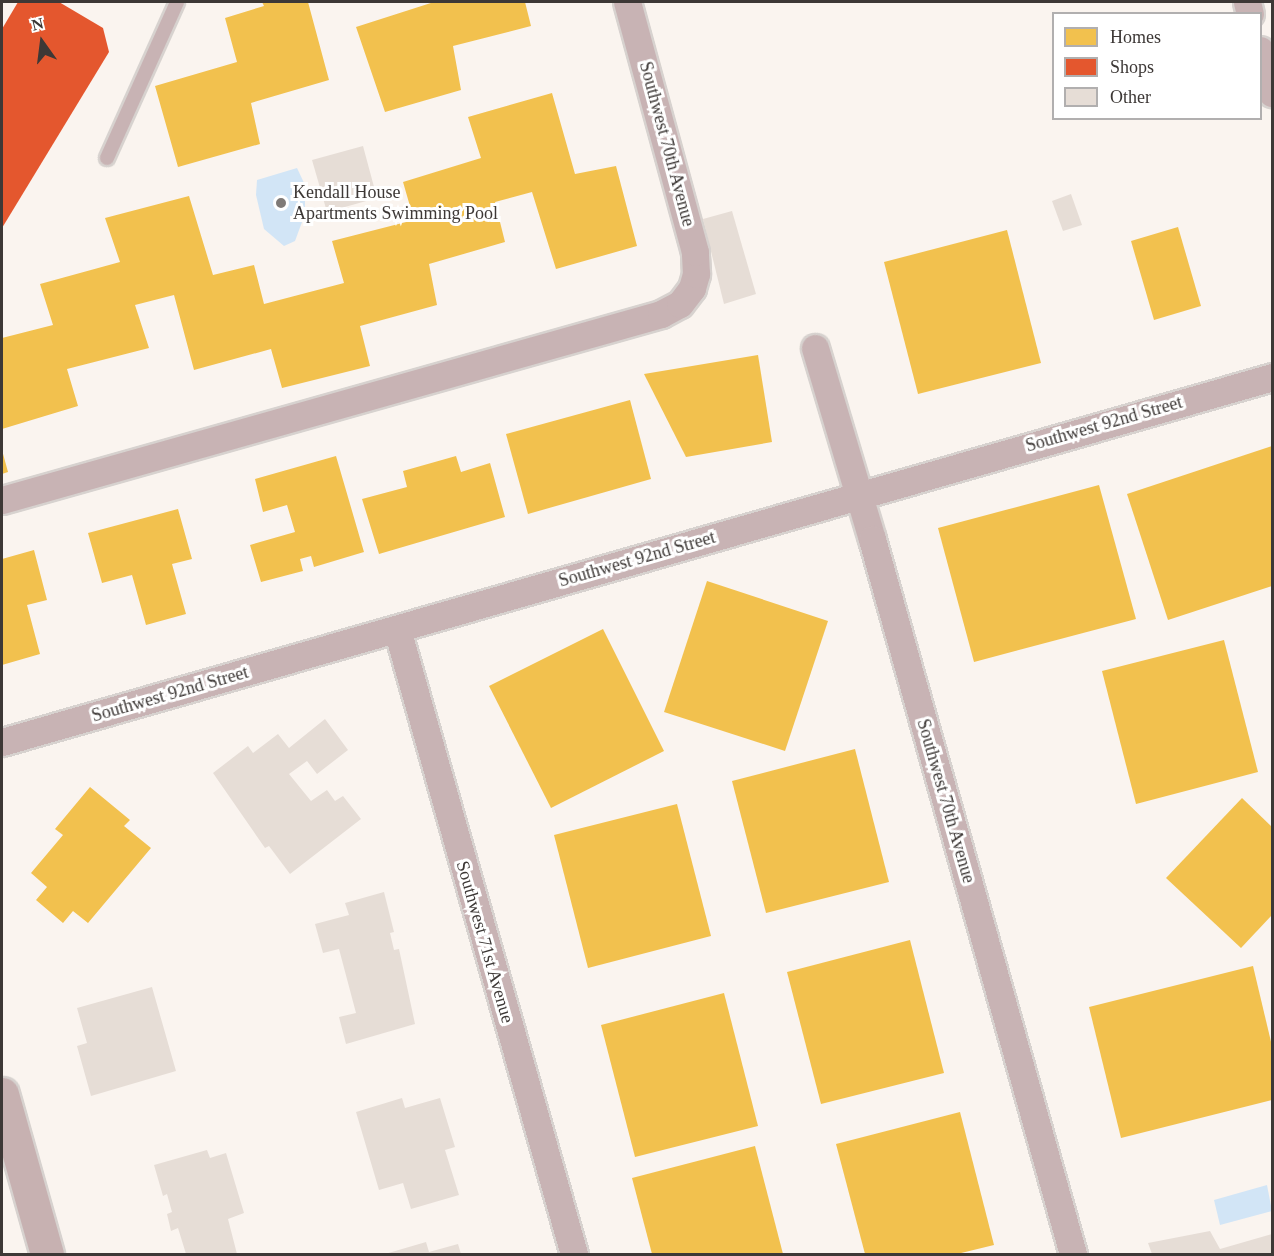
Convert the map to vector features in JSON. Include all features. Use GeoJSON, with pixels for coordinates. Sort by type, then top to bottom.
{"type":"FeatureCollection","features":[{"type":"Feature","properties":{"kind":"street","name":"Southwest 70th Avenue"},"geometry":{"type":"LineString","coordinates":[[2,500],[661,314],[680,303],[692,288],[696,274],[690,228],[627,2]]}},
{"type":"Feature","properties":{"kind":"street"},"geometry":{"type":"LineString","coordinates":[[1262,57],[1272,93]]}},
{"type":"Feature","properties":{"kind":"street","name":"Southwest 70th Avenue"},"geometry":{"type":"LineString","coordinates":[[815,348],[859,494],[1073,1254]]}},
{"type":"Feature","properties":{"kind":"street","name":"Southwest 92nd Street"},"geometry":{"type":"LineString","coordinates":[[2,742],[1272,377]]}},
{"type":"Feature","properties":{"kind":"street","name":"Southwest 71st Avenue"},"geometry":{"type":"LineString","coordinates":[[397,629],[574,1254]]}},
{"type":"Feature","properties":{"kind":"street"},"geometry":{"type":"LineString","coordinates":[[2,1094],[47,1254]]}},
{"type":"Feature","properties":{"kind":"lane"},"geometry":{"type":"LineString","coordinates":[[107,158],[177,2]]}},
{"type":"Feature","properties":{"kind":"water","name":"Kendall House Apartments Swimming Pool"},"geometry":{"type":"Polygon","coordinates":[[[297,168],[305,185],[305,214],[295,241],[284,246],[264,229],[256,195],[257,180],[297,168]]]}},
{"type":"Feature","properties":{"kind":"water"},"geometry":{"type":"Polygon","coordinates":[[[1267,1185],[1272,1211],[1220,1225],[1214,1200],[1267,1185]]]}},
{"type":"Feature","properties":{"kind":"building: Homes"},"geometry":{"type":"Polygon","coordinates":[[[262,2],[308,2],[329,80],[251,103],[260,144],[178,167],[155,86],[237,62],[225,18],[264,6],[262,2]]]}},
{"type":"Feature","properties":{"kind":"building: Homes"},"geometry":{"type":"Polygon","coordinates":[[[434,2],[525,2],[531,26],[453,46],[461,90],[385,112],[356,27],[434,2]]]}},
{"type":"Feature","properties":{"kind":"building: Homes"},"geometry":{"type":"Polygon","coordinates":[[[552,93],[575,174],[616,166],[637,246],[556,269],[532,192],[495,202],[505,242],[429,264],[437,305],[360,326],[370,366],[282,388],[271,349],[194,370],[174,295],[135,305],[149,348],[67,369],[78,406],[2,429],[2,338],[53,325],[40,284],[120,262],[105,218],[189,196],[213,275],[254,265],[264,304],[344,283],[332,241],[414,220],[403,182],[481,158],[468,117],[552,93]]]}},
{"type":"Feature","properties":{"kind":"building: Homes"},"geometry":{"type":"Polygon","coordinates":[[[1178,227],[1201,306],[1154,320],[1131,241],[1178,227]]]}},
{"type":"Feature","properties":{"kind":"building: Homes"},"geometry":{"type":"Polygon","coordinates":[[[1007,230],[1041,363],[918,394],[884,262],[1007,230]]]}},
{"type":"Feature","properties":{"kind":"building: Homes"},"geometry":{"type":"Polygon","coordinates":[[[758,355],[772,442],[686,457],[644,374],[758,355]]]}},
{"type":"Feature","properties":{"kind":"building: Homes"},"geometry":{"type":"Polygon","coordinates":[[[630,400],[651,479],[528,514],[506,434],[630,400]]]}},
{"type":"Feature","properties":{"kind":"building: Homes"},"geometry":{"type":"Polygon","coordinates":[[[1272,446],[1272,586],[1168,620],[1127,494],[1272,446]]]}},
{"type":"Feature","properties":{"kind":"building: Homes"},"geometry":{"type":"Polygon","coordinates":[[[2,450],[8,472],[2,474],[2,450]]]}},
{"type":"Feature","properties":{"kind":"building: Homes"},"geometry":{"type":"Polygon","coordinates":[[[336,456],[364,552],[314,567],[311,556],[300,559],[303,571],[261,582],[250,545],[295,532],[287,505],[263,512],[255,479],[336,456]]]}},
{"type":"Feature","properties":{"kind":"building: Homes"},"geometry":{"type":"Polygon","coordinates":[[[456,456],[461,472],[490,463],[505,517],[379,554],[362,499],[407,487],[403,471],[456,456]]]}},
{"type":"Feature","properties":{"kind":"building: Homes"},"geometry":{"type":"Polygon","coordinates":[[[1099,485],[1136,619],[974,662],[938,528],[1099,485]]]}},
{"type":"Feature","properties":{"kind":"building: Homes"},"geometry":{"type":"Polygon","coordinates":[[[178,509],[192,559],[172,564],[186,614],[146,625],[132,575],[102,583],[88,533],[178,509]]]}},
{"type":"Feature","properties":{"kind":"building: Homes"},"geometry":{"type":"Polygon","coordinates":[[[34,550],[47,600],[27,605],[40,654],[2,665],[2,559],[34,550]]]}},
{"type":"Feature","properties":{"kind":"building: Homes"},"geometry":{"type":"Polygon","coordinates":[[[707,581],[828,621],[785,751],[664,712],[707,581]]]}},
{"type":"Feature","properties":{"kind":"building: Homes"},"geometry":{"type":"Polygon","coordinates":[[[603,629],[664,751],[551,808],[489,686],[603,629]]]}},
{"type":"Feature","properties":{"kind":"building: Homes"},"geometry":{"type":"Polygon","coordinates":[[[1224,640],[1258,772],[1136,804],[1102,671],[1224,640]]]}},
{"type":"Feature","properties":{"kind":"building: Homes"},"geometry":{"type":"Polygon","coordinates":[[[855,749],[889,882],[766,913],[732,781],[855,749]]]}},
{"type":"Feature","properties":{"kind":"building: Homes"},"geometry":{"type":"Polygon","coordinates":[[[90,787],[130,820],[124,826],[151,848],[88,923],[73,911],[63,923],[36,900],[47,887],[31,873],[63,835],[55,829],[90,787]]]}},
{"type":"Feature","properties":{"kind":"building: Homes"},"geometry":{"type":"Polygon","coordinates":[[[1242,798],[1272,827],[1272,915],[1241,948],[1166,878],[1242,798]]]}},
{"type":"Feature","properties":{"kind":"building: Homes"},"geometry":{"type":"Polygon","coordinates":[[[677,804],[711,936],[588,968],[554,835],[677,804]]]}},
{"type":"Feature","properties":{"kind":"building: Homes"},"geometry":{"type":"Polygon","coordinates":[[[910,940],[944,1073],[821,1104],[787,972],[910,940]]]}},
{"type":"Feature","properties":{"kind":"building: Homes"},"geometry":{"type":"Polygon","coordinates":[[[1253,966],[1272,1046],[1272,1100],[1121,1138],[1089,1007],[1253,966]]]}},
{"type":"Feature","properties":{"kind":"building: Homes"},"geometry":{"type":"Polygon","coordinates":[[[724,993],[758,1126],[635,1157],[601,1025],[724,993]]]}},
{"type":"Feature","properties":{"kind":"building: Homes"},"geometry":{"type":"Polygon","coordinates":[[[960,1112],[994,1245],[957,1254],[865,1254],[836,1144],[960,1112]]]}},
{"type":"Feature","properties":{"kind":"building: Homes"},"geometry":{"type":"Polygon","coordinates":[[[755,1146],[783,1254],[652,1254],[632,1178],[755,1146]]]}},
{"type":"Feature","properties":{"kind":"building: Shops"},"geometry":{"type":"Polygon","coordinates":[[[18,2],[59,2],[103,28],[109,52],[2,228],[2,29],[18,2]]]}},
{"type":"Feature","properties":{"kind":"building: Other"},"geometry":{"type":"Polygon","coordinates":[[[363,146],[377,198],[327,212],[312,160],[363,146]]]}},
{"type":"Feature","properties":{"kind":"building: Other"},"geometry":{"type":"Polygon","coordinates":[[[1071,194],[1082,225],[1063,231],[1052,201],[1071,194]]]}},
{"type":"Feature","properties":{"kind":"building: Other"},"geometry":{"type":"Polygon","coordinates":[[[732,211],[756,294],[724,304],[703,219],[732,211]]]}},
{"type":"Feature","properties":{"kind":"building: Other"},"geometry":{"type":"Polygon","coordinates":[[[325,719],[348,750],[317,774],[307,761],[289,774],[311,801],[327,790],[335,801],[343,796],[361,819],[290,874],[269,846],[265,848],[213,773],[248,746],[253,753],[278,734],[289,748],[325,719]]]}},
{"type":"Feature","properties":{"kind":"building: Other"},"geometry":{"type":"Polygon","coordinates":[[[384,892],[394,932],[390,933],[394,950],[399,949],[415,1024],[346,1044],[339,1017],[356,1013],[339,949],[323,953],[315,924],[349,915],[345,903],[384,892]]]}},
{"type":"Feature","properties":{"kind":"building: Other"},"geometry":{"type":"Polygon","coordinates":[[[152,987],[176,1071],[91,1096],[77,1046],[87,1043],[77,1008],[152,987]]]}},
{"type":"Feature","properties":{"kind":"building: Other"},"geometry":{"type":"Polygon","coordinates":[[[402,1098],[405,1108],[440,1098],[455,1147],[445,1150],[459,1195],[411,1209],[403,1183],[379,1190],[356,1112],[402,1098]]]}},
{"type":"Feature","properties":{"kind":"building: Other"},"geometry":{"type":"Polygon","coordinates":[[[207,1150],[210,1158],[226,1153],[244,1213],[228,1219],[237,1254],[186,1254],[178,1228],[171,1231],[167,1214],[172,1212],[167,1194],[163,1196],[154,1165],[207,1150]]]}},
{"type":"Feature","properties":{"kind":"building: Other"},"geometry":{"type":"Polygon","coordinates":[[[1210,1231],[1220,1249],[1272,1234],[1272,1254],[1152,1254],[1148,1243],[1210,1231]]]}},
{"type":"Feature","properties":{"kind":"building: Other"},"geometry":{"type":"Polygon","coordinates":[[[426,1242],[429,1252],[458,1244],[461,1254],[385,1254],[426,1242]]]}},
{"type":"Feature","properties":{"kind":"place","name":"Kendall House Apartments Swimming Pool"},"geometry":{"type":"Point","coordinates":[281,203]}}]}
